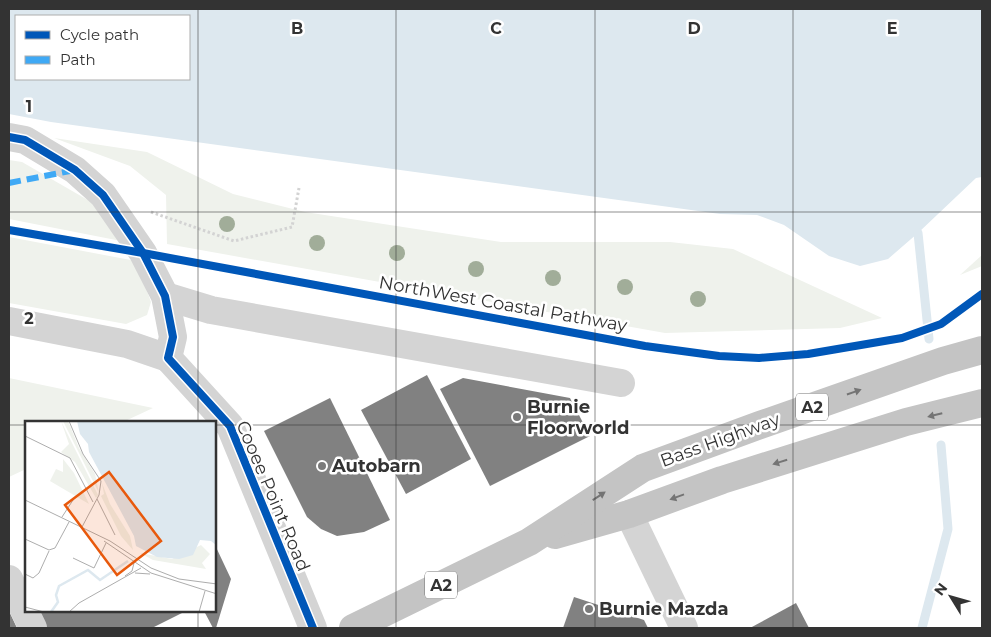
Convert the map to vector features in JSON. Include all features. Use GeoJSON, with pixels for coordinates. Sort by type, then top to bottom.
{"type":"FeatureCollection","features":[{"type":"Feature","properties":{"kind":"highway","name":"Bass Highway"},"geometry":{"type":"LineString","coordinates":[[353,628],[529,542],[643,468],[934,364],[982,350]]}},
{"type":"Feature","properties":{"kind":"highway","name":"Bass Highway"},"geometry":{"type":"LineString","coordinates":[[529,542],[630,514],[722,480],[906,422],[982,403]]}},
{"type":"Feature","properties":{"kind":"street"},"geometry":{"type":"LineString","coordinates":[[9,138],[25,140],[75,170],[103,195],[143,253],[165,296],[173,337],[168,358],[128,344],[9,321]]}},
{"type":"Feature","properties":{"kind":"street"},"geometry":{"type":"LineString","coordinates":[[165,296],[211,310],[621,383]]}},
{"type":"Feature","properties":{"kind":"street","name":"Cooee Point Road"},"geometry":{"type":"LineString","coordinates":[[168,358],[230,426],[314,628]]}},
{"type":"Feature","properties":{"kind":"street"},"geometry":{"type":"LineString","coordinates":[[630,514],[684,628]]}},
{"type":"Feature","properties":{"kind":"street"},"geometry":{"type":"LineString","coordinates":[[9,580],[33,628]]}},
{"type":"Feature","properties":{"kind":"path"},"geometry":{"type":"LineString","coordinates":[[150,212],[234,241],[292,227],[299,188]]}},
{"type":"Feature","properties":{"kind":"shaded area"},"geometry":{"type":"Polygon","coordinates":[[[9,9],[982,9],[982,177],[976,178],[888,259],[860,266],[829,256],[784,225],[757,215],[720,214],[51,122],[9,114],[9,9]]]}},
{"type":"Feature","properties":{"kind":"shaded area"},"geometry":{"type":"Polygon","coordinates":[[[54,138],[147,152],[233,194],[305,212],[501,242],[670,242],[733,249],[882,318],[840,328],[665,333],[167,244],[166,195],[130,166],[54,138]]]}},
{"type":"Feature","properties":{"kind":"shaded area"},"geometry":{"type":"Polygon","coordinates":[[[9,160],[22,162],[93,203],[121,241],[9,219],[9,160]]]}},
{"type":"Feature","properties":{"kind":"shaded area"},"geometry":{"type":"Polygon","coordinates":[[[9,237],[136,261],[151,302],[147,315],[126,324],[9,303],[9,237]]]}},
{"type":"Feature","properties":{"kind":"shaded area"},"geometry":{"type":"Polygon","coordinates":[[[982,255],[982,266],[960,275],[982,255]]]}},
{"type":"Feature","properties":{"kind":"shaded area"},"geometry":{"type":"Polygon","coordinates":[[[9,378],[153,408],[125,421],[25,421],[25,469],[9,477],[9,378]]]}},
{"type":"Feature","properties":{"kind":"building"},"geometry":{"type":"Polygon","coordinates":[[[427,375],[471,459],[406,494],[361,410],[427,375]]]}},
{"type":"Feature","properties":{"kind":"building","name":"Burnie Floorworld"},"geometry":{"type":"Polygon","coordinates":[[[463,378],[570,398],[590,436],[490,486],[440,389],[463,378]]]}},
{"type":"Feature","properties":{"kind":"building","name":"Autobarn"},"geometry":{"type":"Polygon","coordinates":[[[330,398],[390,520],[364,532],[337,536],[321,529],[307,517],[264,431],[330,398]]]}},
{"type":"Feature","properties":{"kind":"building"},"geometry":{"type":"Polygon","coordinates":[[[216,547],[231,579],[216,628],[213,628],[205,612],[216,612],[216,547]]]}},
{"type":"Feature","properties":{"kind":"building","name":"Burnie Mazda"},"geometry":{"type":"Polygon","coordinates":[[[574,597],[644,620],[648,628],[563,628],[574,597]]]}},
{"type":"Feature","properties":{"kind":"building"},"geometry":{"type":"Polygon","coordinates":[[[796,603],[809,628],[750,628],[796,603]]]}},
{"type":"Feature","properties":{"kind":"building"},"geometry":{"type":"Polygon","coordinates":[[[9,611],[17,628],[9,628],[9,611]]]}},
{"type":"Feature","properties":{"kind":"building"},"geometry":{"type":"Polygon","coordinates":[[[39,612],[184,612],[152,628],[47,628],[39,612]]]}},
{"type":"Feature","properties":{"kind":"waterway"},"geometry":{"type":"LineString","coordinates":[[918,233],[929,339]]}},
{"type":"Feature","properties":{"kind":"waterway"},"geometry":{"type":"LineString","coordinates":[[922,628],[948,529],[941,445]]}},
{"type":"Feature","properties":{"kind":"marked path"},"geometry":{"type":"LineString","coordinates":[[9,183],[75,170]]}},
{"type":"Feature","properties":{"kind":"cycle path"},"geometry":{"type":"LineString","coordinates":[[9,137],[25,140],[75,170],[103,195],[143,253],[165,296],[173,337],[168,358],[230,426],[313,628]]}},
{"type":"Feature","properties":{"kind":"cycle path","name":"NorthWest Coastal Pathway"},"geometry":{"type":"LineString","coordinates":[[9,230],[645,346],[719,356],[759,358],[808,354],[902,338],[941,324],[982,294]]}},
{"type":"Feature","properties":{"kind":"place","name":"Burnie Floorworld"},"geometry":{"type":"Point","coordinates":[517,417]}},
{"type":"Feature","properties":{"kind":"place","name":"Autobarn"},"geometry":{"type":"Point","coordinates":[322,466]}},
{"type":"Feature","properties":{"kind":"place","name":"Burnie Mazda"},"geometry":{"type":"Point","coordinates":[589,609]}}]}
